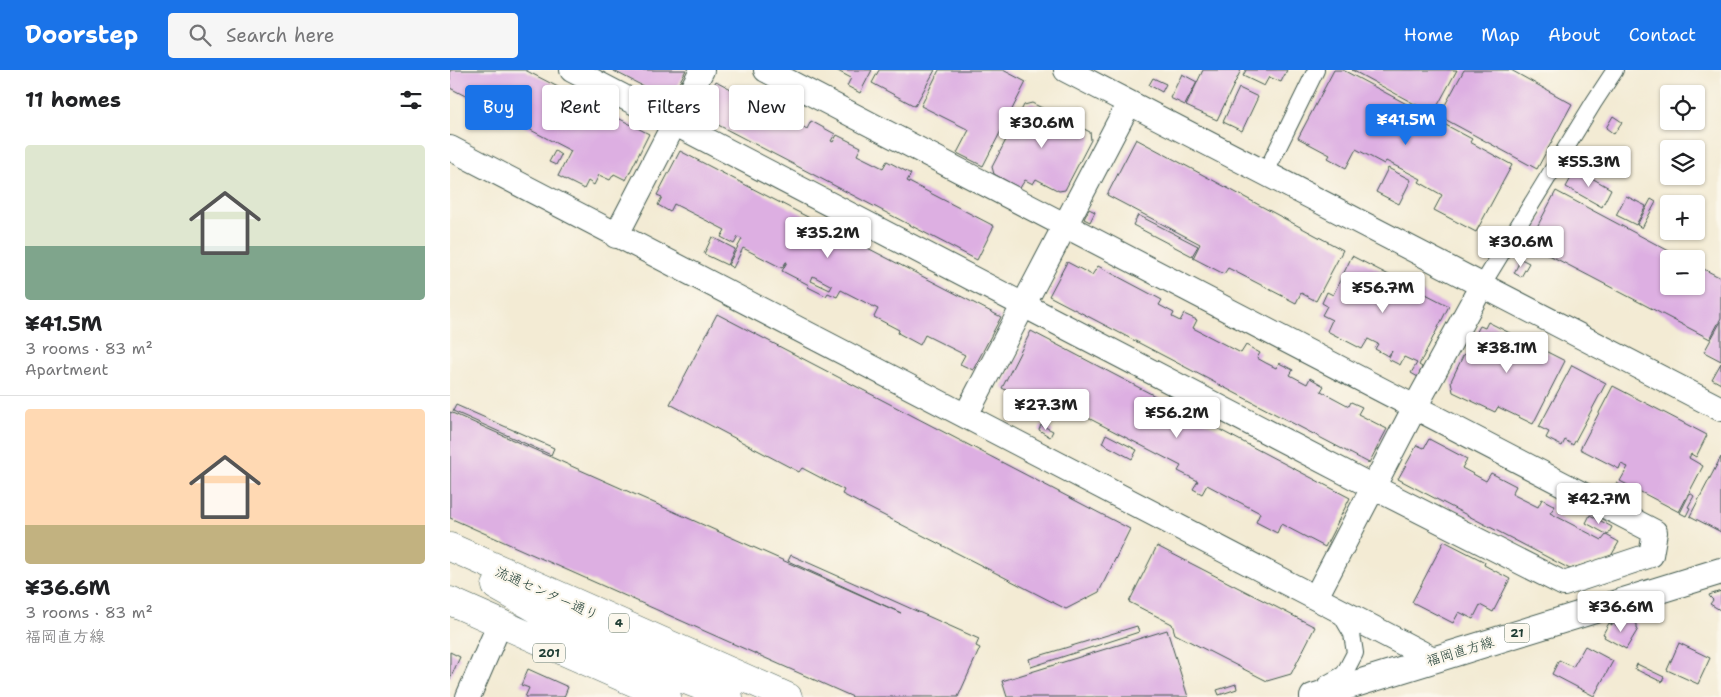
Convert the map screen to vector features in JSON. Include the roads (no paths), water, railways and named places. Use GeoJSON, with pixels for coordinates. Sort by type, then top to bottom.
{"type":"FeatureCollection","features":[{"type":"Feature","properties":{"kind":"highway","name":"流通センター通り"},"geometry":{"type":"LineString","coordinates":[[450,548],[781,697]]}},
{"type":"Feature","properties":{"kind":"highway","name":"4"},"geometry":{"type":"LineString","coordinates":[[450,548],[788,697]]}},
{"type":"Feature","properties":{"kind":"highway"},"geometry":{"type":"LineString","coordinates":[[450,566],[494,585],[582,634],[660,670],[729,697]]}},
{"type":"Feature","properties":{"kind":"highway"},"geometry":{"type":"LineString","coordinates":[[450,601],[667,697]]}},
{"type":"Feature","properties":{"kind":"highway","name":"201"},"geometry":{"type":"LineString","coordinates":[[450,609],[648,697]]}},
{"type":"Feature","properties":{"kind":"highway"},"geometry":{"type":"LineString","coordinates":[[535,648],[675,697]]}},
{"type":"Feature","properties":{"kind":"main road","name":"福岡直方線"},"geometry":{"type":"LineString","coordinates":[[1313,697],[1721,570]]}},
{"type":"Feature","properties":{"kind":"street"},"geometry":{"type":"LineString","coordinates":[[572,70],[629,99]]}},
{"type":"Feature","properties":{"kind":"street"},"geometry":{"type":"LineString","coordinates":[[694,85],[702,70]]}},
{"type":"Feature","properties":{"kind":"street"},"geometry":{"type":"LineString","coordinates":[[688,130],[1373,487],[1564,584],[1651,555],[1655,532],[766,70]]}},
{"type":"Feature","properties":{"kind":"street"},"geometry":{"type":"LineString","coordinates":[[1066,70],[1721,409]]}},
{"type":"Feature","properties":{"kind":"street"},"geometry":{"type":"LineString","coordinates":[[1266,172],[1316,70]]}},
{"type":"Feature","properties":{"kind":"street"},"geometry":{"type":"LineString","coordinates":[[1316,597],[1415,407],[1482,285],[1615,70]]}},
{"type":"Feature","properties":{"kind":"street"},"geometry":{"type":"LineString","coordinates":[[966,415],[1129,103]]}},
{"type":"Feature","properties":{"kind":"street"},"geometry":{"type":"LineString","coordinates":[[616,236],[671,130]]}},
{"type":"Feature","properties":{"kind":"street"},"geometry":{"type":"LineString","coordinates":[[450,148],[616,236],[966,415],[1433,659]]}},
{"type":"Feature","properties":{"kind":"street"},"geometry":{"type":"LineString","coordinates":[[1302,697],[1344,674],[1356,653],[1352,634],[1342,617],[1316,597]]}},
{"type":"Feature","properties":{"kind":"street"},"geometry":{"type":"LineString","coordinates":[[468,697],[497,630]]}}]}
